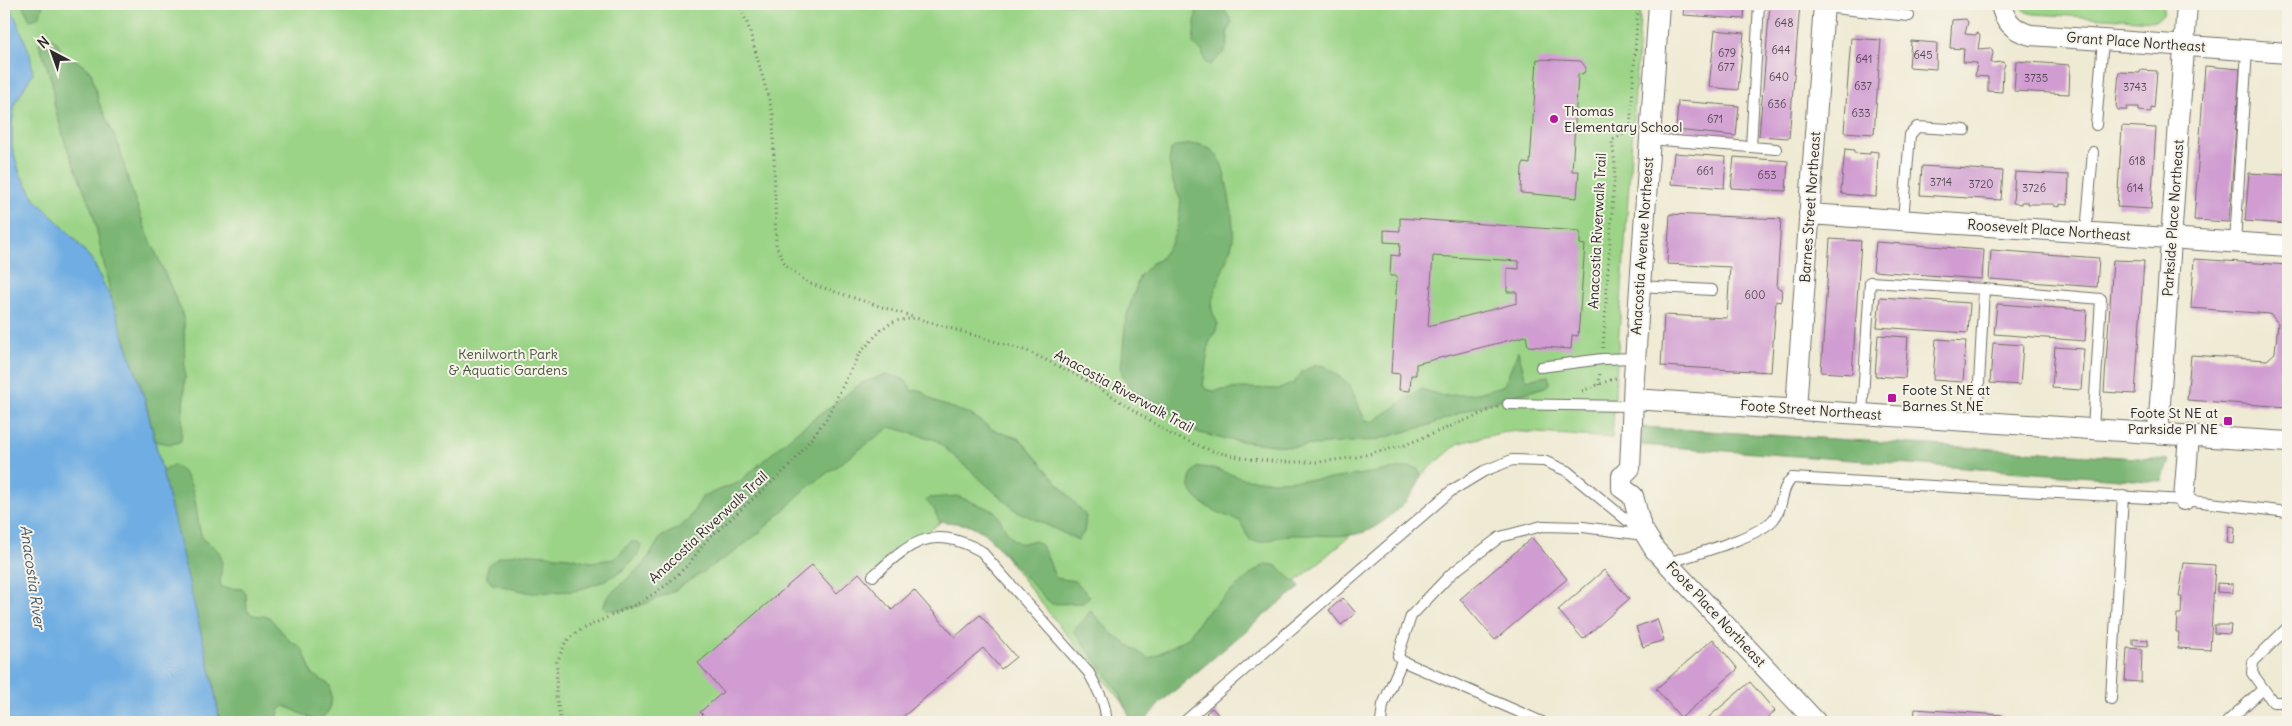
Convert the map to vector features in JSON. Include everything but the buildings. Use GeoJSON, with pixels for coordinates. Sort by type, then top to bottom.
{"type":"FeatureCollection","features":[{"type":"Feature","properties":{"kind":"street","name":"Anacostia Avenue Northeast"},"geometry":{"type":"LineString","coordinates":[[1632,402],[1658,4]]}},
{"type":"Feature","properties":{"kind":"street","name":"Grant Place Northeast"},"geometry":{"type":"LineString","coordinates":[[2001,4],[2007,21],[2022,32],[2102,40],[2288,53]]}},
{"type":"Feature","properties":{"kind":"street","name":"Parkside Place Northeast"},"geometry":{"type":"LineString","coordinates":[[2158,433],[2187,4]]}},
{"type":"Feature","properties":{"kind":"street","name":"Barnes Street Northeast"},"geometry":{"type":"LineString","coordinates":[[1796,409],[1824,5]]}},
{"type":"Feature","properties":{"kind":"street","name":"Roosevelt Place Northeast"},"geometry":{"type":"LineString","coordinates":[[1809,214],[2288,246]]}},
{"type":"Feature","properties":{"kind":"street","name":"Foote Street Northeast"},"geometry":{"type":"LineString","coordinates":[[1632,402],[1796,409],[2288,442]]}},
{"type":"Feature","properties":{"kind":"street","name":"Foote Place Northeast"},"geometry":{"type":"LineString","coordinates":[[1632,402],[1630,468],[1639,479],[1639,488],[1633,496],[1638,521],[1645,535],[1668,563],[1816,722]]}},
{"type":"Feature","properties":{"kind":"street"},"geometry":{"type":"LineString","coordinates":[[2184,500],[2189,435]]}},
{"type":"Feature","properties":{"kind":"lane"},"geometry":{"type":"LineString","coordinates":[[1751,147],[1759,4]]}},
{"type":"Feature","properties":{"kind":"lane"},"geometry":{"type":"LineString","coordinates":[[1824,5],[1909,16]]}},
{"type":"Feature","properties":{"kind":"lane"},"geometry":{"type":"LineString","coordinates":[[2096,125],[2102,40]]}},
{"type":"Feature","properties":{"kind":"lane"},"geometry":{"type":"LineString","coordinates":[[2235,242],[2247,50]]}},
{"type":"Feature","properties":{"kind":"lane"},"geometry":{"type":"LineString","coordinates":[[1903,220],[1910,135],[1917,127],[1965,130]]}},
{"type":"Feature","properties":{"kind":"lane"},"geometry":{"type":"LineString","coordinates":[[1648,139],[1776,149]]}},
{"type":"Feature","properties":{"kind":"lane"},"geometry":{"type":"LineString","coordinates":[[2086,232],[2093,152]]}},
{"type":"Feature","properties":{"kind":"lane"},"geometry":{"type":"LineString","coordinates":[[1862,414],[1870,282],[2101,298],[2093,428]]}},
{"type":"Feature","properties":{"kind":"lane"},"geometry":{"type":"LineString","coordinates":[[1639,286],[1712,290]]}},
{"type":"Feature","properties":{"kind":"lane"},"geometry":{"type":"LineString","coordinates":[[1977,421],[1984,289]]}},
{"type":"Feature","properties":{"kind":"lane"},"geometry":{"type":"LineString","coordinates":[[1541,367],[1602,359],[1635,358]]}},
{"type":"Feature","properties":{"kind":"lane"},"geometry":{"type":"LineString","coordinates":[[1508,404],[1632,402]]}},
{"type":"Feature","properties":{"kind":"lane"},"geometry":{"type":"LineString","coordinates":[[1184,722],[1451,491],[1484,471],[1512,460],[1544,461],[1567,471],[1645,535]]}},
{"type":"Feature","properties":{"kind":"lane"},"geometry":{"type":"LineString","coordinates":[[1668,563],[1748,534],[1771,522],[1777,515],[1786,484],[1792,478],[2184,500],[2288,512]]}},
{"type":"Feature","properties":{"kind":"lane"},"geometry":{"type":"LineString","coordinates":[[2110,699],[2123,496]]}},
{"type":"Feature","properties":{"kind":"lane"},"geometry":{"type":"LineString","coordinates":[[1542,722],[1402,661],[1398,656],[1412,616],[1451,574],[1500,538],[1542,526],[1583,527],[1645,535]]}},
{"type":"Feature","properties":{"kind":"lane"},"geometry":{"type":"LineString","coordinates":[[873,576],[903,549],[924,540],[947,537],[962,541],[980,551],[1088,673],[1100,694],[1106,714],[1106,722]]}},
{"type":"Feature","properties":{"kind":"lane"},"geometry":{"type":"LineString","coordinates":[[2288,627],[2253,662],[2252,673],[2273,702],[2283,702],[2288,697]]}},
{"type":"Feature","properties":{"kind":"lane"},"geometry":{"type":"LineString","coordinates":[[1381,722],[1383,705],[1402,661]]}},
{"type":"Feature","properties":{"kind":"lane"},"geometry":{"type":"LineString","coordinates":[[2228,722],[2263,689]]}},
{"type":"Feature","properties":{"kind":"path"},"geometry":{"type":"LineString","coordinates":[[739,4],[748,25],[773,114],[776,245],[785,264],[808,283],[916,318]]}},
{"type":"Feature","properties":{"kind":"path","name":"Anacostia Riverwalk Trail"},"geometry":{"type":"LineString","coordinates":[[1602,350],[1615,165],[1612,140],[1630,131],[1638,4]]}},
{"type":"Feature","properties":{"kind":"path","name":"Anacostia Riverwalk Trail"},"geometry":{"type":"LineString","coordinates":[[561,722],[556,696],[556,662],[566,641],[580,630],[641,602],[665,586],[688,565],[708,540],[792,464],[809,444],[826,419],[859,354],[883,328],[896,321],[916,318],[1027,352],[1086,380],[1172,435],[1215,452],[1250,459],[1282,462],[1319,462],[1382,452],[1508,404]]}},
{"type":"Feature","properties":{"kind":"path"},"geometry":{"type":"LineString","coordinates":[[1599,386],[1601,368]]}},
{"type":"Feature","properties":{"kind":"path"},"geometry":{"type":"LineString","coordinates":[[1578,391],[1599,386],[1620,376]]}},
{"type":"Feature","properties":{"kind":"green space","name":"Kenilworth Park & Aquatic Gardens"},"geometry":{"type":"Polygon","coordinates":[[[7,4],[1641,4],[1612,438],[1509,431],[1459,443],[1136,718],[1057,623],[964,503],[694,722],[220,722],[213,682],[145,400],[112,301],[92,260],[71,235],[36,200],[20,174],[12,147],[12,124],[15,103],[33,73],[14,14],[7,4]]]}},
{"type":"Feature","properties":{"kind":"green space"},"geometry":{"type":"Polygon","coordinates":[[[22,4],[43,4],[41,13],[38,17],[30,20],[22,4]]]}},
{"type":"Feature","properties":{"kind":"green space"},"geometry":{"type":"Polygon","coordinates":[[[1197,4],[1222,4],[1232,23],[1227,31],[1228,38],[1224,51],[1210,65],[1205,62],[1202,51],[1193,44],[1197,4]]]}},
{"type":"Feature","properties":{"kind":"green space"},"geometry":{"type":"Polygon","coordinates":[[[2020,4],[2164,4],[2163,14],[2155,21],[2034,14],[2026,12],[2020,4]]]}},
{"type":"Feature","properties":{"kind":"green space"},"geometry":{"type":"Polygon","coordinates":[[[47,37],[56,40],[62,55],[76,60],[91,72],[99,103],[119,146],[129,183],[145,228],[184,320],[185,379],[181,441],[178,443],[168,444],[155,441],[145,400],[112,301],[93,213],[65,142],[54,104],[52,82],[39,43],[47,37]]]}},
{"type":"Feature","properties":{"kind":"green space"},"geometry":{"type":"Polygon","coordinates":[[[1198,144],[1213,151],[1222,165],[1233,223],[1231,247],[1212,304],[1212,312],[1218,324],[1209,343],[1203,385],[1206,389],[1213,391],[1241,388],[1279,389],[1294,383],[1303,371],[1317,365],[1325,366],[1350,385],[1363,416],[1366,420],[1373,422],[1421,389],[1444,396],[1479,393],[1504,385],[1518,351],[1526,380],[1548,376],[1550,383],[1545,387],[1469,409],[1430,425],[1375,440],[1291,447],[1223,439],[1200,433],[1187,427],[1167,409],[1136,393],[1123,377],[1121,368],[1126,318],[1140,275],[1153,262],[1159,260],[1171,244],[1178,225],[1181,201],[1173,182],[1169,162],[1171,150],[1175,146],[1198,144]]]}},
{"type":"Feature","properties":{"kind":"green space"},"geometry":{"type":"Polygon","coordinates":[[[884,375],[901,378],[908,383],[911,391],[920,390],[935,402],[970,414],[991,429],[1020,439],[1086,516],[1084,532],[1078,540],[1015,510],[936,440],[890,427],[808,487],[760,532],[737,550],[672,592],[642,605],[622,610],[606,610],[603,607],[608,596],[644,564],[661,537],[680,527],[689,519],[703,496],[738,483],[794,434],[862,383],[884,375]]]}},
{"type":"Feature","properties":{"kind":"green space"},"geometry":{"type":"Polygon","coordinates":[[[1643,427],[2169,460],[2162,482],[1641,445],[1643,427]]]}},
{"type":"Feature","properties":{"kind":"green space"},"geometry":{"type":"Polygon","coordinates":[[[173,465],[182,471],[192,489],[203,540],[220,553],[222,563],[220,585],[225,588],[242,589],[246,594],[247,611],[253,615],[269,617],[290,641],[303,650],[312,674],[330,685],[331,706],[323,717],[317,721],[285,706],[280,709],[276,722],[220,722],[213,682],[161,472],[173,465]]]}},
{"type":"Feature","properties":{"kind":"green space"},"geometry":{"type":"Polygon","coordinates":[[[1198,467],[1213,468],[1244,479],[1272,481],[1330,479],[1410,467],[1418,469],[1421,475],[1414,491],[1400,508],[1383,522],[1367,531],[1340,536],[1290,535],[1256,542],[1250,541],[1240,521],[1205,505],[1192,492],[1190,485],[1191,476],[1198,467]]]}},
{"type":"Feature","properties":{"kind":"green space"},"geometry":{"type":"Polygon","coordinates":[[[957,496],[994,511],[1017,542],[1037,542],[1047,555],[1056,578],[1075,581],[1090,596],[1083,603],[1052,604],[985,533],[970,525],[939,521],[934,509],[926,501],[929,498],[957,496]]]}},
{"type":"Feature","properties":{"kind":"green space"},"geometry":{"type":"Polygon","coordinates":[[[631,542],[637,542],[641,545],[638,555],[622,571],[599,583],[574,591],[532,593],[492,584],[487,578],[489,564],[500,557],[521,553],[569,557],[591,562],[614,559],[631,542]]]}},
{"type":"Feature","properties":{"kind":"green space"},"geometry":{"type":"Polygon","coordinates":[[[1266,564],[1275,565],[1301,587],[1273,608],[1161,702],[1144,722],[1131,721],[1120,694],[1074,631],[1091,611],[1112,634],[1149,659],[1188,638],[1203,615],[1266,564]]]}},
{"type":"Feature","properties":{"kind":"water","name":"Anacostia River"},"geometry":{"type":"Polygon","coordinates":[[[4,4],[7,4],[14,14],[30,54],[33,73],[15,103],[12,124],[12,147],[20,174],[36,200],[71,235],[92,260],[112,301],[145,400],[213,682],[220,722],[4,722],[4,4]]]}},
{"type":"Feature","properties":{"kind":"place","name":"Thomas Elementary School"},"geometry":{"type":"Point","coordinates":[1554,119]}},
{"type":"Feature","properties":{"kind":"place","name":"Foote St NE at Barnes St NE"},"geometry":{"type":"Point","coordinates":[1892,398]}},
{"type":"Feature","properties":{"kind":"place","name":"Foote St NE at Parkside Pl NE"},"geometry":{"type":"Point","coordinates":[2228,421]}}]}
